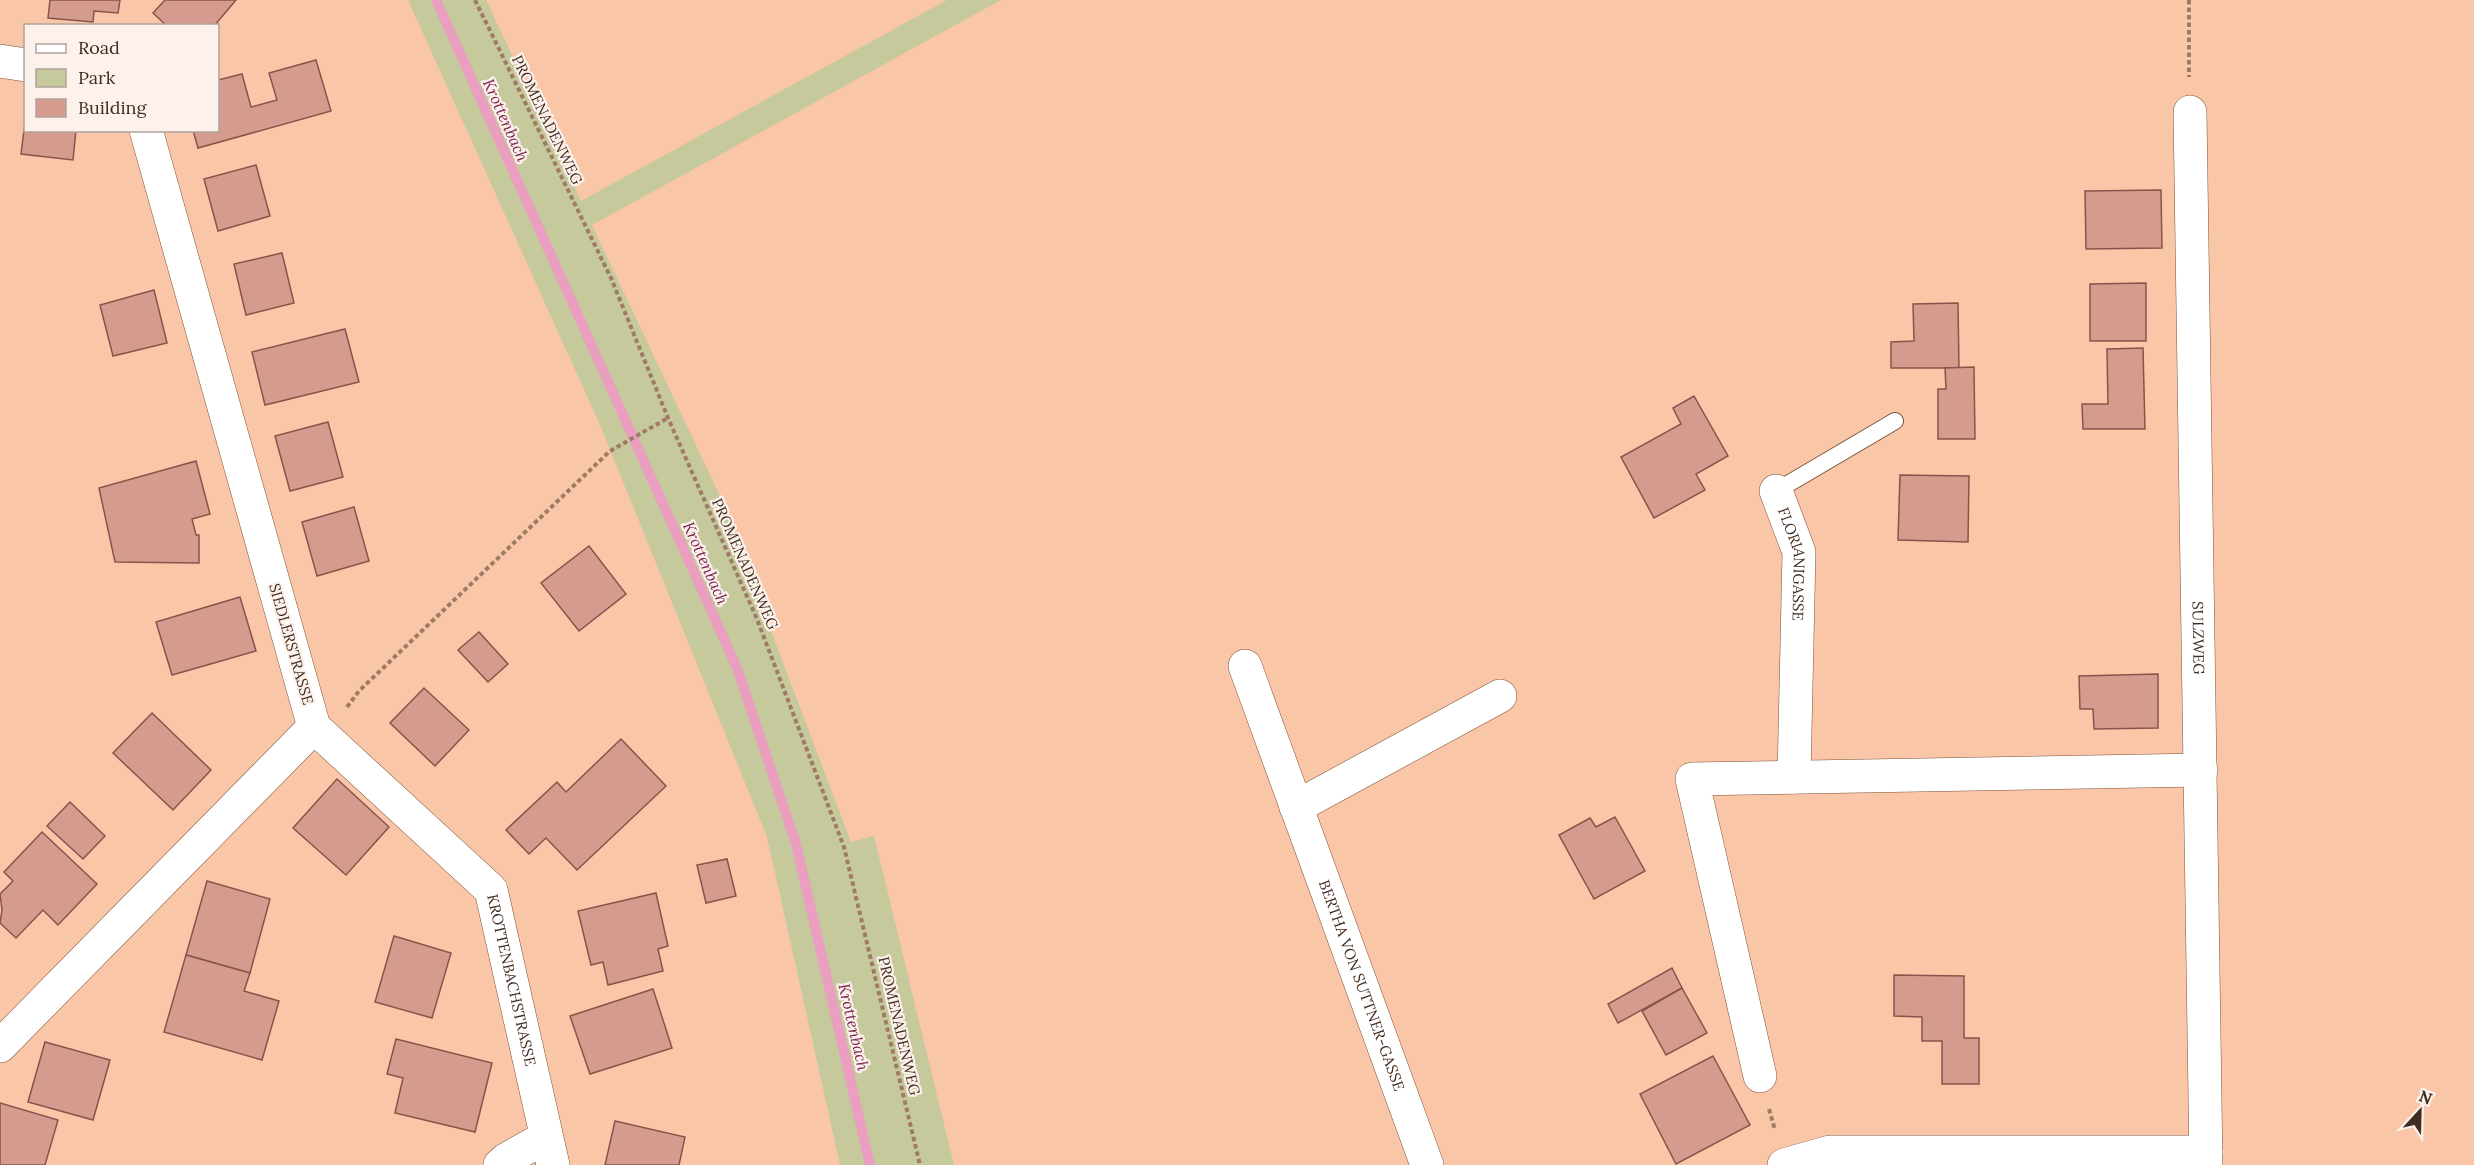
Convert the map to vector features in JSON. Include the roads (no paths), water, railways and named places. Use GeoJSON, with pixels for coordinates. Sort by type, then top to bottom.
{"type":"FeatureCollection","features":[{"type":"Feature","properties":{"kind":"street"},"geometry":{"type":"LineString","coordinates":[[0,61],[24,65]]}},
{"type":"Feature","properties":{"kind":"street","name":"SULZWEG"},"geometry":{"type":"LineString","coordinates":[[2190,112],[2206,1159]]}},
{"type":"Feature","properties":{"kind":"street","name":"SIEDLERSTRASSE"},"geometry":{"type":"LineString","coordinates":[[148,132],[314,727]]}},
{"type":"Feature","properties":{"kind":"street","name":"FLORIANIGASSE"},"geometry":{"type":"LineString","coordinates":[[1776,491],[1799,552],[1794,777]]}},
{"type":"Feature","properties":{"kind":"street","name":"BERTHA VON SUTTNER-GASSE"},"geometry":{"type":"LineString","coordinates":[[1245,666],[1427,1165]]}},
{"type":"Feature","properties":{"kind":"street"},"geometry":{"type":"LineString","coordinates":[[1296,807],[1500,696]]}},
{"type":"Feature","properties":{"kind":"street"},"geometry":{"type":"LineString","coordinates":[[0,1046],[314,727]]}},
{"type":"Feature","properties":{"kind":"street","name":"KROTTENBACHSTRASSE"},"geometry":{"type":"LineString","coordinates":[[314,727],[491,890],[550,1151]]}},
{"type":"Feature","properties":{"kind":"street"},"geometry":{"type":"LineString","coordinates":[[1760,1076],[1692,778],[2201,770]]}},
{"type":"Feature","properties":{"kind":"street"},"geometry":{"type":"LineString","coordinates":[[500,1165],[507,1159],[550,1151]]}},
{"type":"Feature","properties":{"kind":"street"},"geometry":{"type":"LineString","coordinates":[[1784,1165],[1830,1152],[2206,1159]]}},
{"type":"Feature","properties":{"kind":"lane","name":"FLORIANIGASSE"},"geometry":{"type":"LineString","coordinates":[[1776,491],[1895,421]]}},
{"type":"Feature","properties":{"kind":"waterway","name":"Krottenbach"},"geometry":{"type":"LineString","coordinates":[[436,0],[737,668],[796,844],[870,1165]]}}]}
